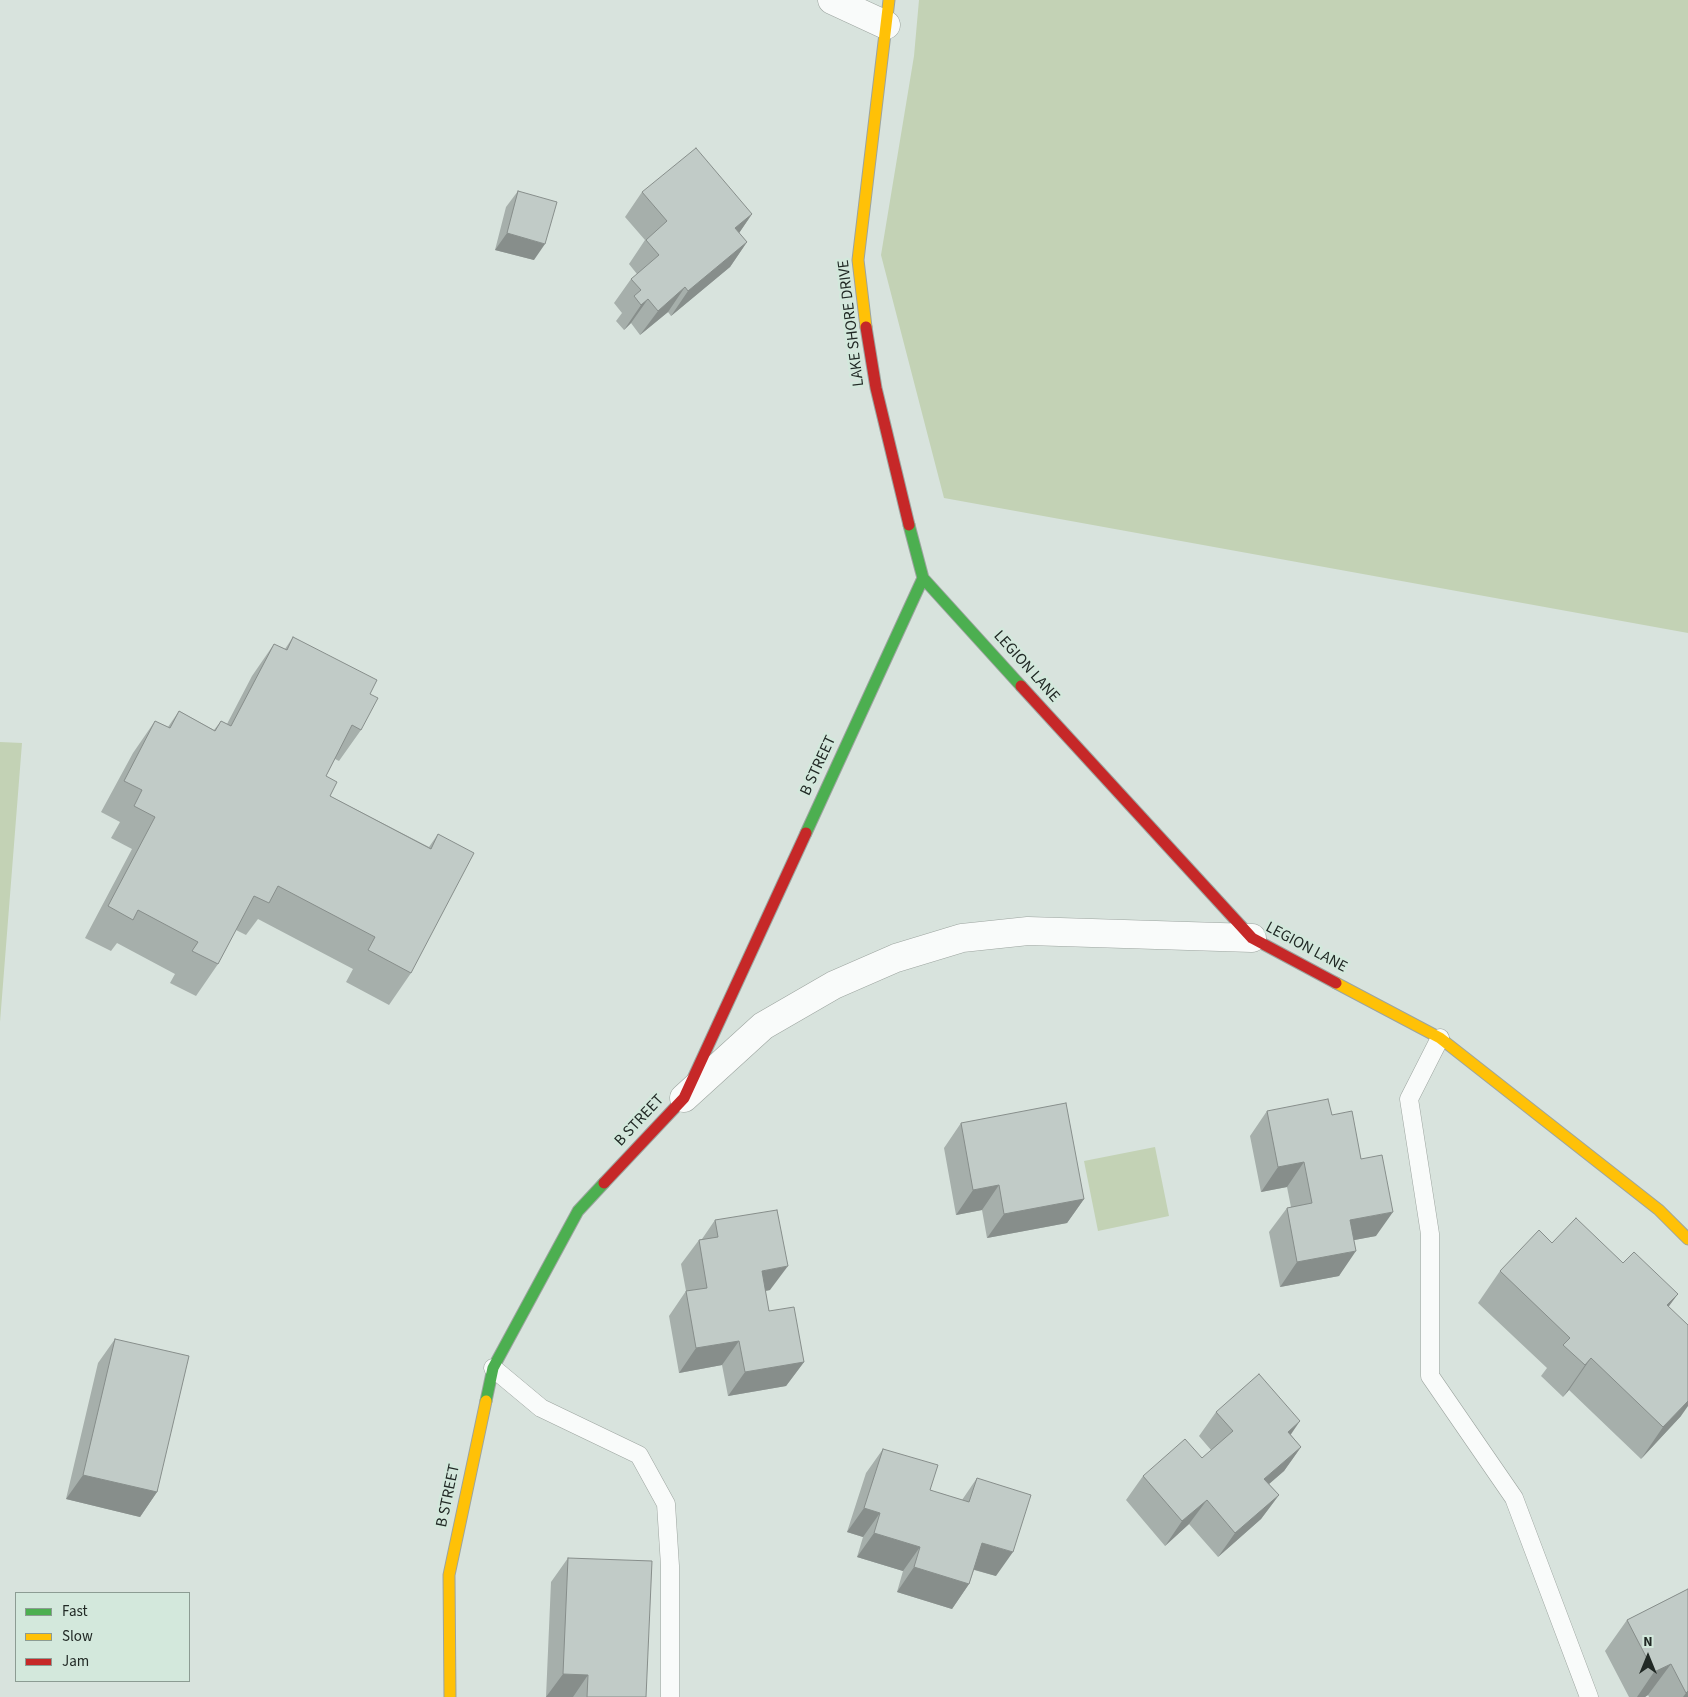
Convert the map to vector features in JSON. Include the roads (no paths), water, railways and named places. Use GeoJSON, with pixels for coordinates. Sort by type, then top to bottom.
{"type":"FeatureCollection","features":[{"type":"Feature","properties":{"kind":"street"},"geometry":{"type":"LineString","coordinates":[[832,0],[887,12]]}},
{"type":"Feature","properties":{"kind":"street","name":"LAKE SHORE DRIVE"},"geometry":{"type":"LineString","coordinates":[[887,12],[858,260],[866,332],[876,388],[899,488],[923,578]]}},
{"type":"Feature","properties":{"kind":"street","name":"LEGION LANE"},"geometry":{"type":"LineString","coordinates":[[923,578],[1252,938],[1440,1038],[1659,1210],[1688,1239]]}},
{"type":"Feature","properties":{"kind":"street","name":"B STREET"},"geometry":{"type":"LineString","coordinates":[[450,1697],[449,1575],[493,1368],[578,1211],[684,1098],[923,578]]}},
{"type":"Feature","properties":{"kind":"street"},"geometry":{"type":"LineString","coordinates":[[684,1098],[763,1026],[818,994],[896,958],[962,938],[1028,931],[1252,938]]}},
{"type":"Feature","properties":{"kind":"lane"},"geometry":{"type":"LineString","coordinates":[[1440,1038],[1409,1099],[1430,1234],[1430,1376],[1514,1498],[1589,1697]]}},
{"type":"Feature","properties":{"kind":"lane"},"geometry":{"type":"LineString","coordinates":[[493,1368],[541,1408],[639,1455],[666,1504],[670,1566],[670,1697]]}}]}
